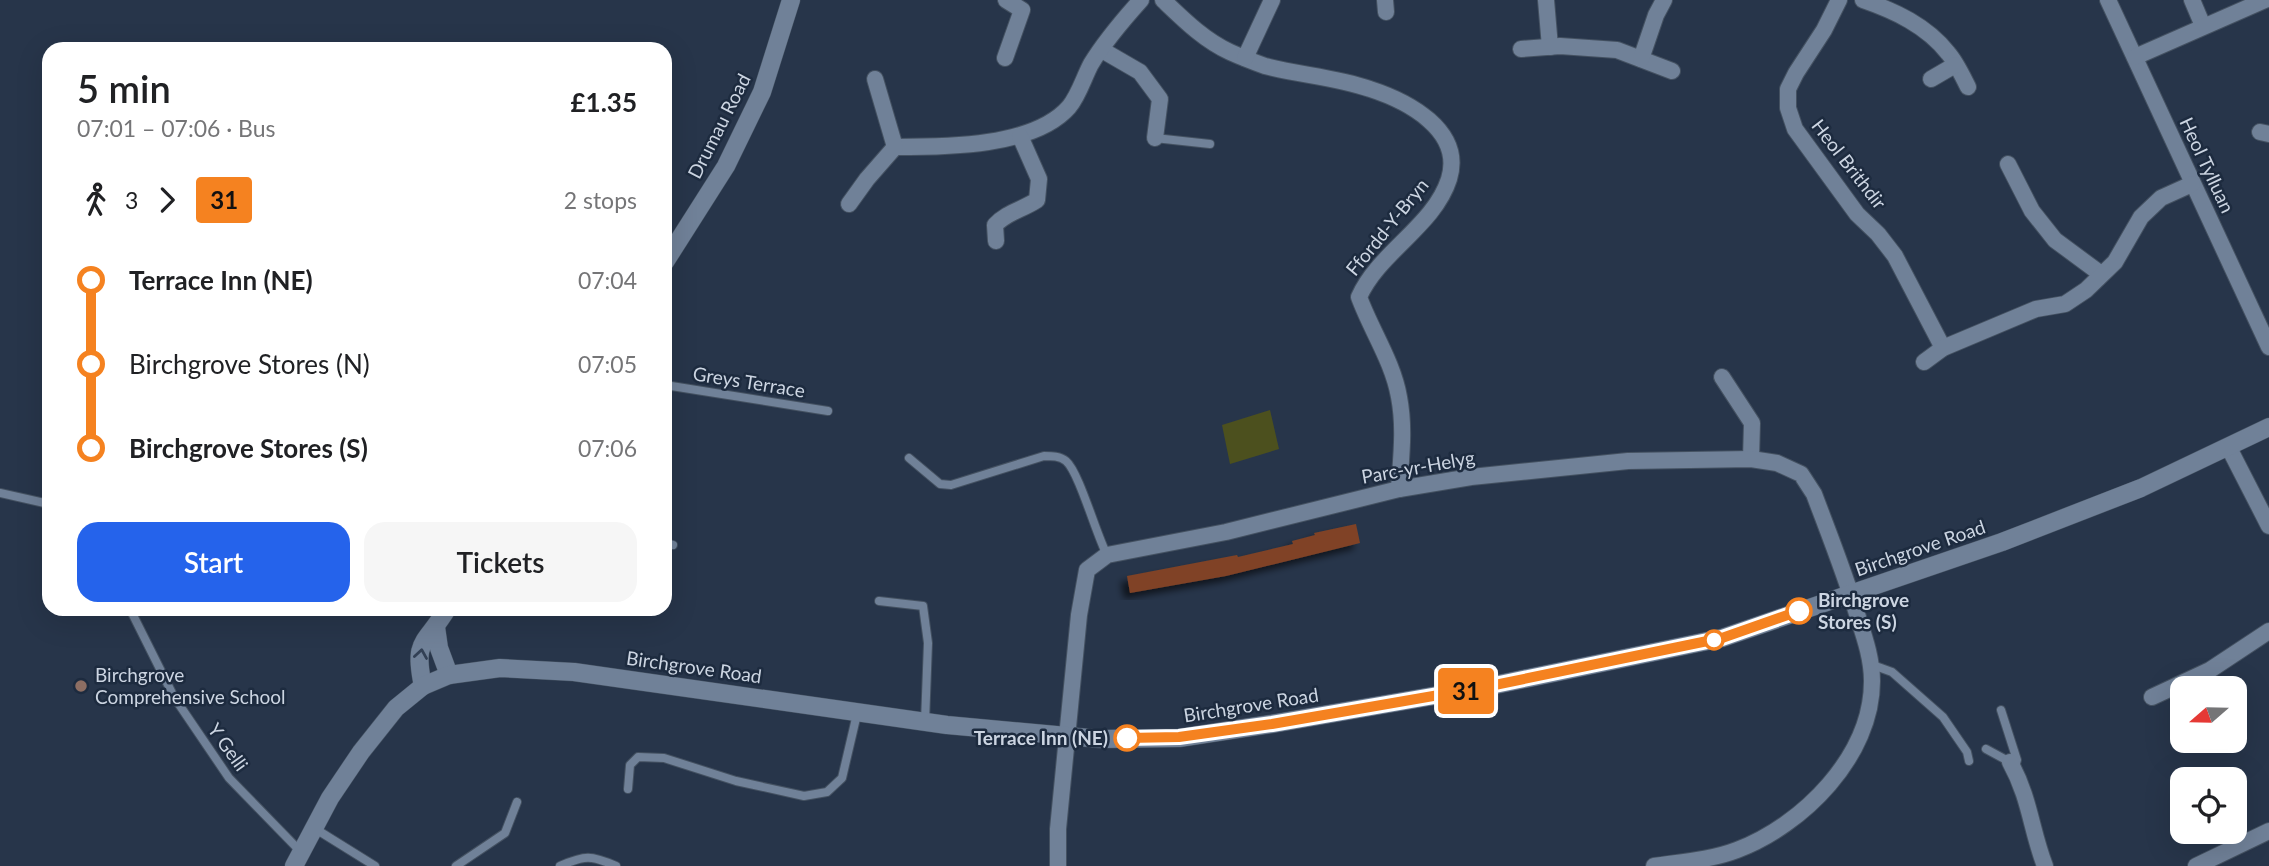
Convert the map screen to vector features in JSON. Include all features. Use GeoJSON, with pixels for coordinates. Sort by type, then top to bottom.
{"type":"FeatureCollection","features":[{"type":"Feature","properties":{"kind":"main road","name":"Drumau Road"},"geometry":{"type":"LineString","coordinates":[[672,251],[726,166],[762,92],[791,0]]}},
{"type":"Feature","properties":{"kind":"main road","name":"Birchgrove Road"},"geometry":{"type":"LineString","coordinates":[[297,859],[330,798],[361,752],[396,708],[423,686],[449,675],[500,668],[574,672],[925,722],[1100,739],[1179,737],[1272,724],[1485,687],[1722,638],[2002,542],[2141,488],[2269,427]]}},
{"type":"Feature","properties":{"kind":"main road"},"geometry":{"type":"LineString","coordinates":[[423,686],[419,664],[420,648],[443,616]]}},
{"type":"Feature","properties":{"kind":"main road"},"geometry":{"type":"LineString","coordinates":[[436,627],[439,648],[449,675]]}},
{"type":"Feature","properties":{"kind":"street"},"geometry":{"type":"LineString","coordinates":[[1005,58],[1022,10],[1006,0]]}},
{"type":"Feature","properties":{"kind":"street"},"geometry":{"type":"LineString","coordinates":[[849,204],[895,147],[936,147],[1020,136],[1049,124],[1070,106],[1092,62],[1141,0]]}},
{"type":"Feature","properties":{"kind":"street","name":"Ffordd-Y-Bryn"},"geometry":{"type":"LineString","coordinates":[[1163,0],[1201,36],[1229,52],[1264,65],[1369,88],[1405,105],[1435,124],[1443,134],[1448,147],[1450,176],[1440,198],[1366,281],[1359,297],[1381,345],[1399,395],[1403,437],[1399,489]]}},
{"type":"Feature","properties":{"kind":"street"},"geometry":{"type":"LineString","coordinates":[[1245,58],[1272,0]]}},
{"type":"Feature","properties":{"kind":"street"},"geometry":{"type":"LineString","coordinates":[[1546,0],[1550,47]]}},
{"type":"Feature","properties":{"kind":"street"},"geometry":{"type":"LineString","coordinates":[[1641,59],[1664,0]]}},
{"type":"Feature","properties":{"kind":"street","name":"Heol Brithdir"},"geometry":{"type":"LineString","coordinates":[[1839,0],[1788,89],[1788,108],[1795,129],[1810,150],[1857,214],[1878,234],[1895,256],[1943,348]]}},
{"type":"Feature","properties":{"kind":"street"},"geometry":{"type":"LineString","coordinates":[[1863,0],[1926,30],[1950,54],[1968,86]]}},
{"type":"Feature","properties":{"kind":"street","name":"Heol Tylluan"},"geometry":{"type":"LineString","coordinates":[[2108,0],[2269,346]]}},
{"type":"Feature","properties":{"kind":"street"},"geometry":{"type":"LineString","coordinates":[[2192,0],[2203,26]]}},
{"type":"Feature","properties":{"kind":"street"},"geometry":{"type":"LineString","coordinates":[[2136,57],[2265,0]]}},
{"type":"Feature","properties":{"kind":"street"},"geometry":{"type":"LineString","coordinates":[[1521,49],[1588,47],[1617,50],[1672,71]]}},
{"type":"Feature","properties":{"kind":"street"},"geometry":{"type":"LineString","coordinates":[[1101,50],[1140,72],[1160,99],[1154,138]]}},
{"type":"Feature","properties":{"kind":"street"},"geometry":{"type":"LineString","coordinates":[[1931,79],[1955,65]]}},
{"type":"Feature","properties":{"kind":"street"},"geometry":{"type":"LineString","coordinates":[[875,79],[895,147]]}},
{"type":"Feature","properties":{"kind":"street"},"geometry":{"type":"LineString","coordinates":[[996,241],[995,225],[1006,214],[1024,209],[1037,200],[1039,178],[1020,136]]}},
{"type":"Feature","properties":{"kind":"street"},"geometry":{"type":"LineString","coordinates":[[2008,164],[2032,211],[2056,240],[2101,274]]}},
{"type":"Feature","properties":{"kind":"street"},"geometry":{"type":"LineString","coordinates":[[1924,362],[1943,348],[2036,309],[2065,304],[2086,290],[2115,262],[2141,217],[2161,198],[2192,184]]}},
{"type":"Feature","properties":{"kind":"street"},"geometry":{"type":"LineString","coordinates":[[1722,377],[1752,424],[1751,459]]}},
{"type":"Feature","properties":{"kind":"street"},"geometry":{"type":"LineString","coordinates":[[2229,448],[2269,526]]}},
{"type":"Feature","properties":{"kind":"street","name":"Parc-yr-Helyg"},"geometry":{"type":"LineString","coordinates":[[1107,555],[1226,532],[1399,489],[1472,477],[1628,461],[1751,459],[1777,463],[1801,474],[1814,494],[1851,593]]}},
{"type":"Feature","properties":{"kind":"street"},"geometry":{"type":"LineString","coordinates":[[1058,866],[1058,829],[1079,615],[1087,570],[1107,555]]}},
{"type":"Feature","properties":{"kind":"street"},"geometry":{"type":"LineString","coordinates":[[1654,866],[1736,850],[1764,838],[1800,815],[1831,783],[1854,750],[1870,704],[1872,680],[1868,647],[1851,593]]}},
{"type":"Feature","properties":{"kind":"street"},"geometry":{"type":"LineString","coordinates":[[2152,697],[2210,670],[2269,631]]}},
{"type":"Feature","properties":{"kind":"street"},"geometry":{"type":"LineString","coordinates":[[2020,772],[2045,866]]}},
{"type":"Feature","properties":{"kind":"street"},"geometry":{"type":"LineString","coordinates":[[2196,866],[2269,831]]}},
{"type":"Feature","properties":{"kind":"lane"},"geometry":{"type":"LineString","coordinates":[[1154,138],[1210,144]]}},
{"type":"Feature","properties":{"kind":"lane","name":"Greys Terrace"},"geometry":{"type":"LineString","coordinates":[[672,386],[828,411]]}},
{"type":"Feature","properties":{"kind":"lane"},"geometry":{"type":"LineString","coordinates":[[909,458],[940,484],[951,485],[1044,456],[1055,456],[1066,461],[1075,475],[1098,539],[1107,555]]}},
{"type":"Feature","properties":{"kind":"lane"},"geometry":{"type":"LineString","coordinates":[[0,493],[42,502]]}},
{"type":"Feature","properties":{"kind":"lane"},"geometry":{"type":"LineString","coordinates":[[879,601],[923,606],[928,643],[925,722]]}},
{"type":"Feature","properties":{"kind":"lane","name":"Y Gelli"},"geometry":{"type":"LineString","coordinates":[[134,616],[174,697],[229,778],[297,859]]}},
{"type":"Feature","properties":{"kind":"lane"},"geometry":{"type":"LineString","coordinates":[[1870,664],[1892,672],[1943,717],[1968,752],[1969,761]]}},
{"type":"Feature","properties":{"kind":"lane"},"geometry":{"type":"LineString","coordinates":[[2001,710],[2020,772]]}},
{"type":"Feature","properties":{"kind":"lane"},"geometry":{"type":"LineString","coordinates":[[628,789],[630,765],[638,757],[664,758],[736,781],[804,796],[827,792],[842,778],[857,714]]}},
{"type":"Feature","properties":{"kind":"lane"},"geometry":{"type":"LineString","coordinates":[[1986,749],[2020,772]]}},
{"type":"Feature","properties":{"kind":"lane"},"geometry":{"type":"LineString","coordinates":[[456,866],[505,833],[517,802]]}},
{"type":"Feature","properties":{"kind":"lane"},"geometry":{"type":"LineString","coordinates":[[314,828],[375,866]]}},
{"type":"Feature","properties":{"kind":"lane"},"geometry":{"type":"LineString","coordinates":[[560,866],[575,859],[595,856],[616,866]]}},
{"type":"Feature","properties":{"kind":"green space"},"geometry":{"type":"Polygon","coordinates":[[[1270,410],[1279,449],[1230,464],[1222,425],[1270,410]]]}},
{"type":"Feature","properties":{"kind":"building"},"geometry":{"type":"Polygon","coordinates":[[[1356,524],[1360,543],[1226,576],[1130,593],[1127,576],[1237,555],[1238,557],[1293,544],[1292,541],[1315,535],[1314,533],[1356,524]]]}},
{"type":"Feature","properties":{"kind":"bus line","name":"31"},"geometry":{"type":"LineString","coordinates":[[1127,738],[1179,737],[1272,724],[1485,687],[1722,638],[1799,611]]}},
{"type":"Feature","properties":{"kind":"place","name":"Birchgrove Stores (S)"},"geometry":{"type":"Point","coordinates":[1799,611]}},
{"type":"Feature","properties":{"kind":"place","name":"Birchgrove Comprehensive School"},"geometry":{"type":"Point","coordinates":[81,686]}},
{"type":"Feature","properties":{"kind":"place","name":"Terrace Inn (NE)"},"geometry":{"type":"Point","coordinates":[1127,738]}}]}
